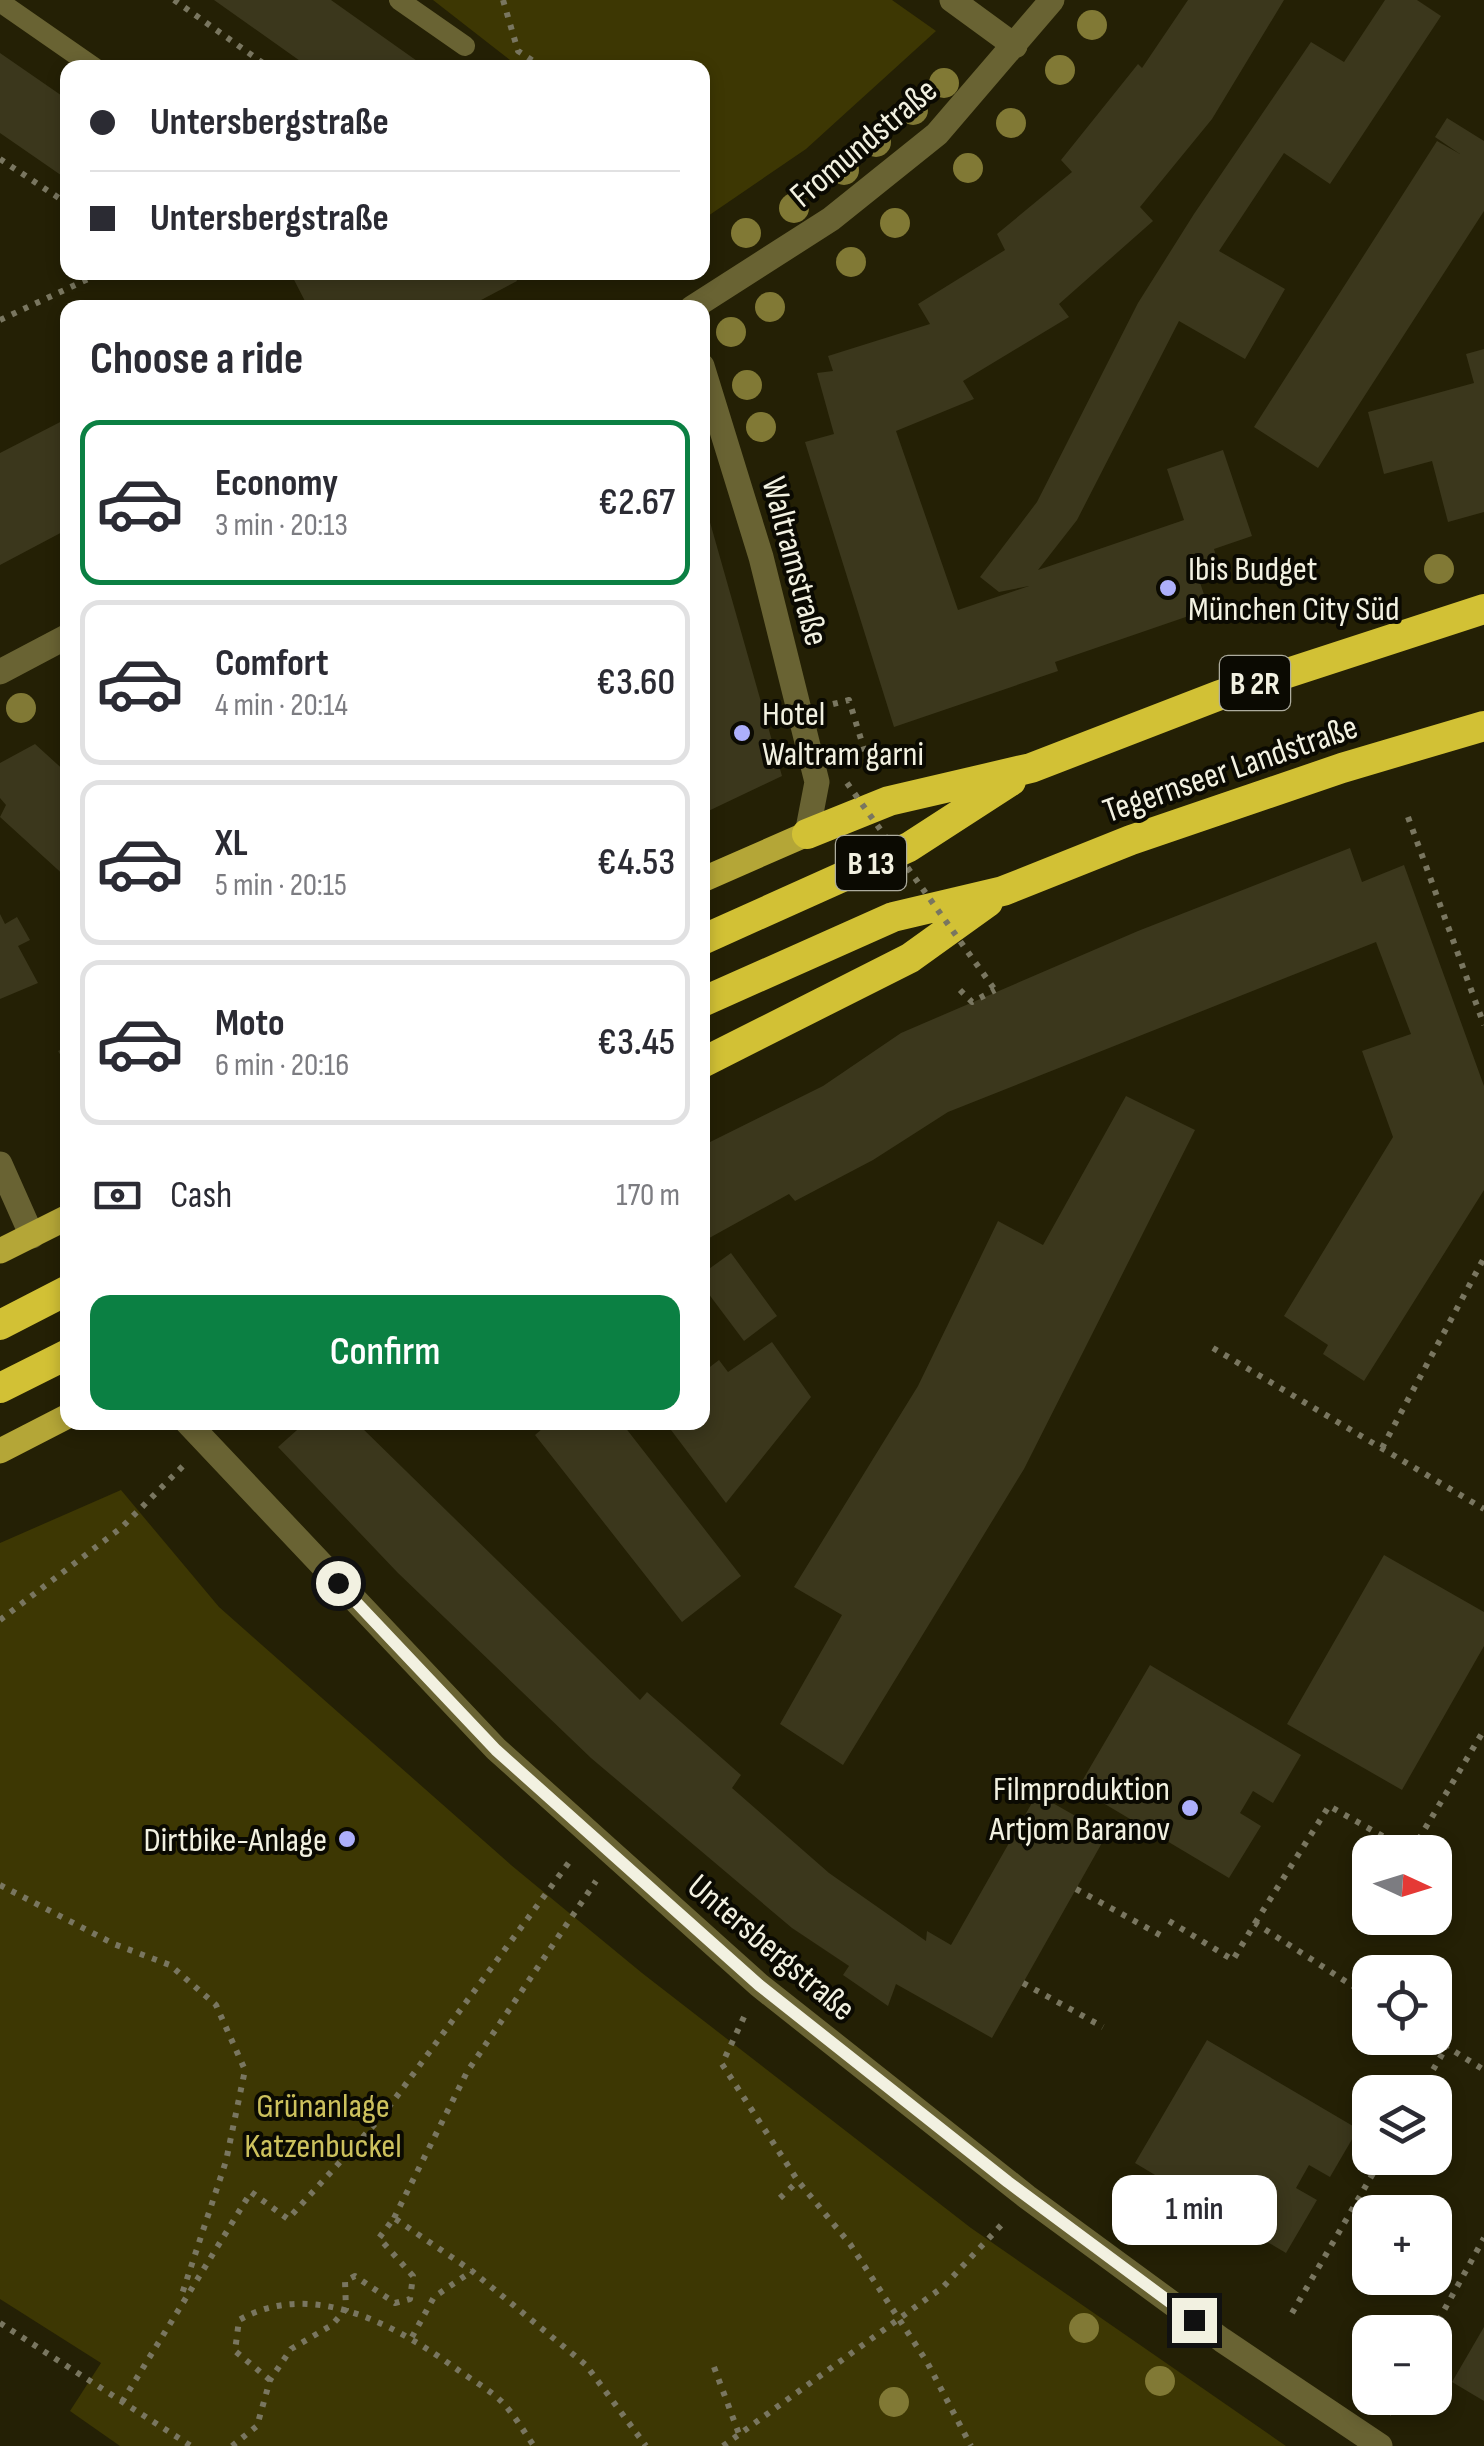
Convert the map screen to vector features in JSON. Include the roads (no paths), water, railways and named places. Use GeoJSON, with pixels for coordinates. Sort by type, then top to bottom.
{"type":"FeatureCollection","features":[{"type":"Feature","properties":{"kind":"highway","name":"Tegernseer Landstraße"},"geometry":{"type":"LineString","coordinates":[[1030,768],[1220,695],[1484,609]]}},
{"type":"Feature","properties":{"kind":"highway","name":"Tegernseer Landstraße"},"geometry":{"type":"LineString","coordinates":[[1003,891],[1131,840],[1306,780],[1484,726]]}},
{"type":"Feature","properties":{"kind":"highway","name":"B 2R"},"geometry":{"type":"LineString","coordinates":[[807,834],[890,801],[1030,768]]}},
{"type":"Feature","properties":{"kind":"highway","name":"B 13"},"geometry":{"type":"LineString","coordinates":[[710,936],[909,847],[1030,768]]}},
{"type":"Feature","properties":{"kind":"highway"},"geometry":{"type":"LineString","coordinates":[[710,998],[892,917],[1003,891]]}},
{"type":"Feature","properties":{"kind":"highway"},"geometry":{"type":"LineString","coordinates":[[710,1059],[910,958],[1003,891]]}},
{"type":"Feature","properties":{"kind":"highway"},"geometry":{"type":"LineString","coordinates":[[0,1325],[60,1294]]}},
{"type":"Feature","properties":{"kind":"highway"},"geometry":{"type":"LineString","coordinates":[[0,1388],[60,1358]]}},
{"type":"Feature","properties":{"kind":"main road","name":"B 2R"},"geometry":{"type":"LineString","coordinates":[[710,876],[807,834]]}},
{"type":"Feature","properties":{"kind":"main road"},"geometry":{"type":"LineString","coordinates":[[0,1251],[60,1221]]}},
{"type":"Feature","properties":{"kind":"main road"},"geometry":{"type":"LineString","coordinates":[[0,1452],[60,1420]]}},
{"type":"Feature","properties":{"kind":"street"},"geometry":{"type":"LineString","coordinates":[[952,0],[1016,46]]}},
{"type":"Feature","properties":{"kind":"street","name":"Fromundstraße"},"geometry":{"type":"LineString","coordinates":[[704,300],[831,218],[937,134],[1052,0]]}},
{"type":"Feature","properties":{"kind":"street","name":"Waltramstraße"},"geometry":{"type":"LineString","coordinates":[[710,392],[761,557],[817,782],[816,805],[807,834]]}},
{"type":"Feature","properties":{"kind":"street"},"geometry":{"type":"LineString","coordinates":[[0,672],[60,640]]}},
{"type":"Feature","properties":{"kind":"street"},"geometry":{"type":"LineString","coordinates":[[0,1164],[32,1236]]}},
{"type":"Feature","properties":{"kind":"street","name":"Untersbergstraße"},"geometry":{"type":"LineString","coordinates":[[194,1430],[496,1750],[759,1985],[1027,2197],[1222,2340],[1380,2446]]}},
{"type":"Feature","properties":{"kind":"lane"},"geometry":{"type":"LineString","coordinates":[[399,0],[465,46]]}},
{"type":"Feature","properties":{"kind":"lane"},"geometry":{"type":"LineString","coordinates":[[0,2],[83,60]]}},
{"type":"Feature","properties":{"kind":"place","name":"Ibis Budget München City Süd"},"geometry":{"type":"Point","coordinates":[1168,588]}},
{"type":"Feature","properties":{"kind":"place","name":"Hotel Waltram garni"},"geometry":{"type":"Point","coordinates":[742,733]}},
{"type":"Feature","properties":{"kind":"place","name":"Filmproduktion Artjom Baranov"},"geometry":{"type":"Point","coordinates":[1190,1808]}},
{"type":"Feature","properties":{"kind":"place","name":"Dirtbike-Anlage"},"geometry":{"type":"Point","coordinates":[347,1839]}},
{"type":"Feature","properties":{"kind":"park label","name":"Grünanlage Katzenbuckel"},"geometry":{"type":"Point","coordinates":[323,2125]}}]}
